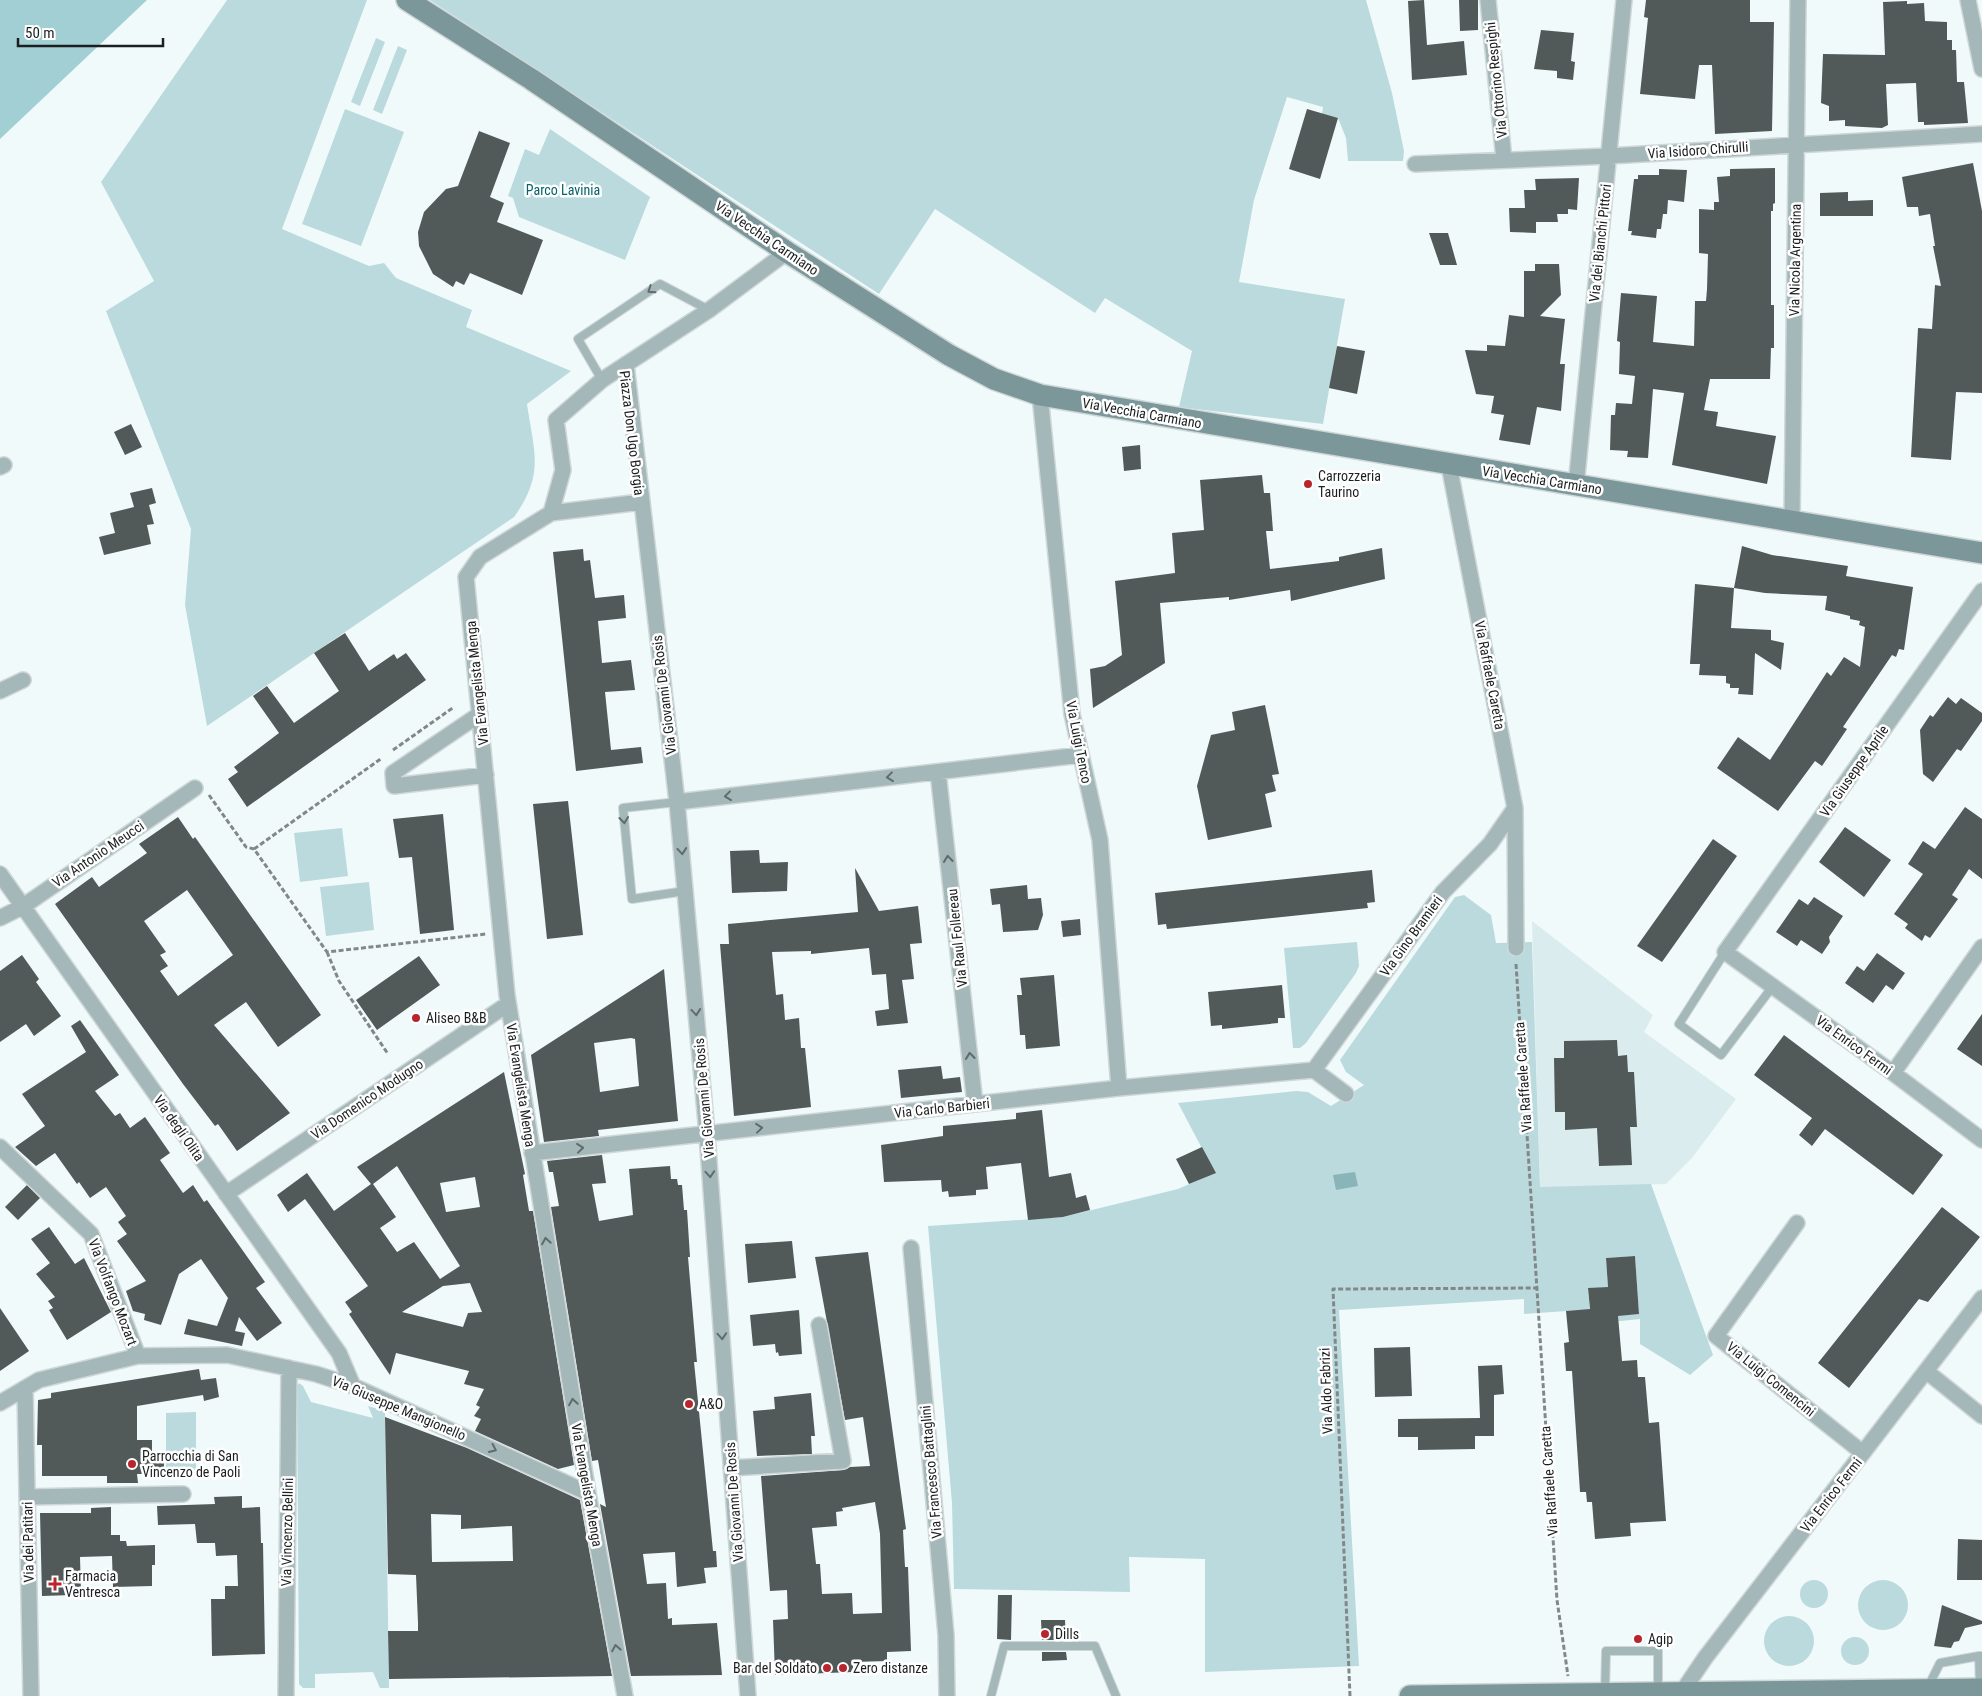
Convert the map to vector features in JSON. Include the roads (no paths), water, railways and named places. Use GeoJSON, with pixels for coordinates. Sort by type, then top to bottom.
{"type":"FeatureCollection","features":[{"type":"Feature","properties":{"kind":"street","name":"Via Vecchia Carmiano"},"geometry":{"type":"LineString","coordinates":[[407,0],[531,79],[787,252],[949,355],[994,379],[1040,395],[1982,553]]}},
{"type":"Feature","properties":{"kind":"street","name":"Via Ottorino Respighi"},"geometry":{"type":"LineString","coordinates":[[1488,0],[1504,160]]}},
{"type":"Feature","properties":{"kind":"street","name":"Via dei Bianchi Pittori"},"geometry":{"type":"LineString","coordinates":[[1576,486],[1624,0]]}},
{"type":"Feature","properties":{"kind":"street","name":"Via Nicola Argentina"},"geometry":{"type":"LineString","coordinates":[[1792,520],[1798,0]]}},
{"type":"Feature","properties":{"kind":"street"},"geometry":{"type":"LineString","coordinates":[[1968,0],[1982,69]]}},
{"type":"Feature","properties":{"kind":"street","name":"Via Isidoro Chirulli"},"geometry":{"type":"LineString","coordinates":[[1415,164],[1609,156],[1982,134]]}},
{"type":"Feature","properties":{"kind":"street"},"geometry":{"type":"LineString","coordinates":[[626,364],[709,310],[787,252]]}},
{"type":"Feature","properties":{"kind":"street","name":"Piazza Don Ugo Borgia"},"geometry":{"type":"LineString","coordinates":[[626,364],[641,502],[551,513],[563,470],[556,420],[602,380],[626,364]]}},
{"type":"Feature","properties":{"kind":"street","name":"Via Luigi Tenco"},"geometry":{"type":"LineString","coordinates":[[1040,395],[1072,714],[1100,840],[1119,1088]]}},
{"type":"Feature","properties":{"kind":"street","name":"Via Raffaele Caretta"},"geometry":{"type":"LineString","coordinates":[[1449,465],[1515,808],[1516,948]]}},
{"type":"Feature","properties":{"kind":"street","name":"Via Giovanni De Rosis"},"geometry":{"type":"LineString","coordinates":[[641,502],[677,802],[707,1134],[748,1696]]}},
{"type":"Feature","properties":{"kind":"street","name":"Via Evangelista Menga"},"geometry":{"type":"LineString","coordinates":[[551,513],[480,557],[466,576],[508,1004],[588,1493],[625,1696]]}},
{"type":"Feature","properties":{"kind":"street","name":"Via Giuseppe Aprile"},"geometry":{"type":"LineString","coordinates":[[1725,952],[1982,591]]}},
{"type":"Feature","properties":{"kind":"street"},"geometry":{"type":"LineString","coordinates":[[0,691],[23,680]]}},
{"type":"Feature","properties":{"kind":"street"},"geometry":{"type":"LineString","coordinates":[[480,714],[393,773],[394,786],[486,775]]}},
{"type":"Feature","properties":{"kind":"street"},"geometry":{"type":"LineString","coordinates":[[677,802],[1081,755]]}},
{"type":"Feature","properties":{"kind":"street","name":"Via Raul Follereau"},"geometry":{"type":"LineString","coordinates":[[938,772],[975,1104]]}},
{"type":"Feature","properties":{"kind":"street","name":"Via Antonio Meucci"},"geometry":{"type":"LineString","coordinates":[[0,918],[22,907],[195,788]]}},
{"type":"Feature","properties":{"kind":"street","name":"Via Gino Bramieri"},"geometry":{"type":"LineString","coordinates":[[1314,1070],[1443,892],[1490,844],[1515,808]]}},
{"type":"Feature","properties":{"kind":"street","name":"Via degli Olita"},"geometry":{"type":"LineString","coordinates":[[0,874],[339,1353],[354,1386]]}},
{"type":"Feature","properties":{"kind":"street"},"geometry":{"type":"LineString","coordinates":[[0,904],[22,907]]}},
{"type":"Feature","properties":{"kind":"street"},"geometry":{"type":"LineString","coordinates":[[1893,1073],[1982,947]]}},
{"type":"Feature","properties":{"kind":"street","name":"Via Enrico Fermi"},"geometry":{"type":"LineString","coordinates":[[1725,952],[1893,1073],[1982,1140]]}},
{"type":"Feature","properties":{"kind":"street","name":"Via Domenico Modugno"},"geometry":{"type":"LineString","coordinates":[[226,1194],[508,1004]]}},
{"type":"Feature","properties":{"kind":"street"},"geometry":{"type":"LineString","coordinates":[[1314,1070],[1346,1094]]}},
{"type":"Feature","properties":{"kind":"street","name":"Via Carlo Barbieri"},"geometry":{"type":"LineString","coordinates":[[532,1153],[1119,1088],[1314,1070]]}},
{"type":"Feature","properties":{"kind":"street","name":"Via Volfango Mozart"},"geometry":{"type":"LineString","coordinates":[[0,1148],[91,1234],[138,1356]]}},
{"type":"Feature","properties":{"kind":"street","name":"Via Luigi Comencini"},"geometry":{"type":"LineString","coordinates":[[1797,1223],[1716,1336],[1863,1453]]}},
{"type":"Feature","properties":{"kind":"street","name":"Via Francesco Battaglini"},"geometry":{"type":"LineString","coordinates":[[911,1248],[946,1635],[947,1696]]}},
{"type":"Feature","properties":{"kind":"street","name":"Via Enrico Fermi"},"geometry":{"type":"LineString","coordinates":[[1682,1692],[1705,1658],[1982,1298]]}},
{"type":"Feature","properties":{"kind":"street"},"geometry":{"type":"LineString","coordinates":[[731,1468],[842,1461],[819,1326]]}},
{"type":"Feature","properties":{"kind":"street","name":"Via Giuseppe Mangionello"},"geometry":{"type":"LineString","coordinates":[[0,1403],[39,1380],[138,1356],[228,1355],[289,1368],[354,1386],[588,1493]]}},
{"type":"Feature","properties":{"kind":"street","name":"Via Vincenzo Bellini"},"geometry":{"type":"LineString","coordinates":[[286,1696],[289,1368]]}},
{"type":"Feature","properties":{"kind":"street"},"geometry":{"type":"LineString","coordinates":[[1926,1371],[1982,1416]]}},
{"type":"Feature","properties":{"kind":"street","name":"Via dei Patitari"},"geometry":{"type":"LineString","coordinates":[[25,1388],[31,1696]]}},
{"type":"Feature","properties":{"kind":"street"},"geometry":{"type":"LineString","coordinates":[[27,1496],[183,1494]]}},
{"type":"Feature","properties":{"kind":"street"},"geometry":{"type":"LineString","coordinates":[[1410,1696],[1981,1689]]}},
{"type":"Feature","properties":{"kind":"lane"},"geometry":{"type":"LineString","coordinates":[[602,380],[578,339],[660,284],[709,310]]}},
{"type":"Feature","properties":{"kind":"lane"},"geometry":{"type":"LineString","coordinates":[[677,802],[623,808],[632,899],[685,891]]}},
{"type":"Feature","properties":{"kind":"lane"},"geometry":{"type":"LineString","coordinates":[[1725,952],[1678,1024],[1721,1055],[1773,986]]}},
{"type":"Feature","properties":{"kind":"lane"},"geometry":{"type":"LineString","coordinates":[[991,1696],[1004,1646],[1095,1646],[1116,1696]]}},
{"type":"Feature","properties":{"kind":"lane"},"geometry":{"type":"LineString","coordinates":[[1605,1693],[1606,1651],[1658,1651],[1658,1693]]}},
{"type":"Feature","properties":{"kind":"lane"},"geometry":{"type":"LineString","coordinates":[[1927,1690],[1940,1663],[1980,1656],[1981,1689]]}},
{"type":"Feature","properties":{"kind":"place","name":"Carrozzeria Taurino"},"geometry":{"type":"Point","coordinates":[1308,484]}},
{"type":"Feature","properties":{"kind":"place","name":"Aliseo B&B"},"geometry":{"type":"Point","coordinates":[416,1018]}},
{"type":"Feature","properties":{"kind":"place","name":"A&O"},"geometry":{"type":"Point","coordinates":[689,1404]}},
{"type":"Feature","properties":{"kind":"place","name":"Parrocchia di San Vincenzo de Paoli"},"geometry":{"type":"Point","coordinates":[132,1464]}},
{"type":"Feature","properties":{"kind":"place","name":"Farmacia Ventresca"},"geometry":{"type":"Point","coordinates":[55,1584]}},
{"type":"Feature","properties":{"kind":"place","name":"Dills"},"geometry":{"type":"Point","coordinates":[1045,1634]}},
{"type":"Feature","properties":{"kind":"place","name":"Agip"},"geometry":{"type":"Point","coordinates":[1638,1639]}},
{"type":"Feature","properties":{"kind":"place","name":"Bar del Soldato"},"geometry":{"type":"Point","coordinates":[827,1668]}},
{"type":"Feature","properties":{"kind":"place","name":"Zero distanze"},"geometry":{"type":"Point","coordinates":[843,1668]}},
{"type":"Feature","properties":{"kind":"park label","name":"Parco Lavinia"},"geometry":{"type":"Point","coordinates":[563,190]}}]}
